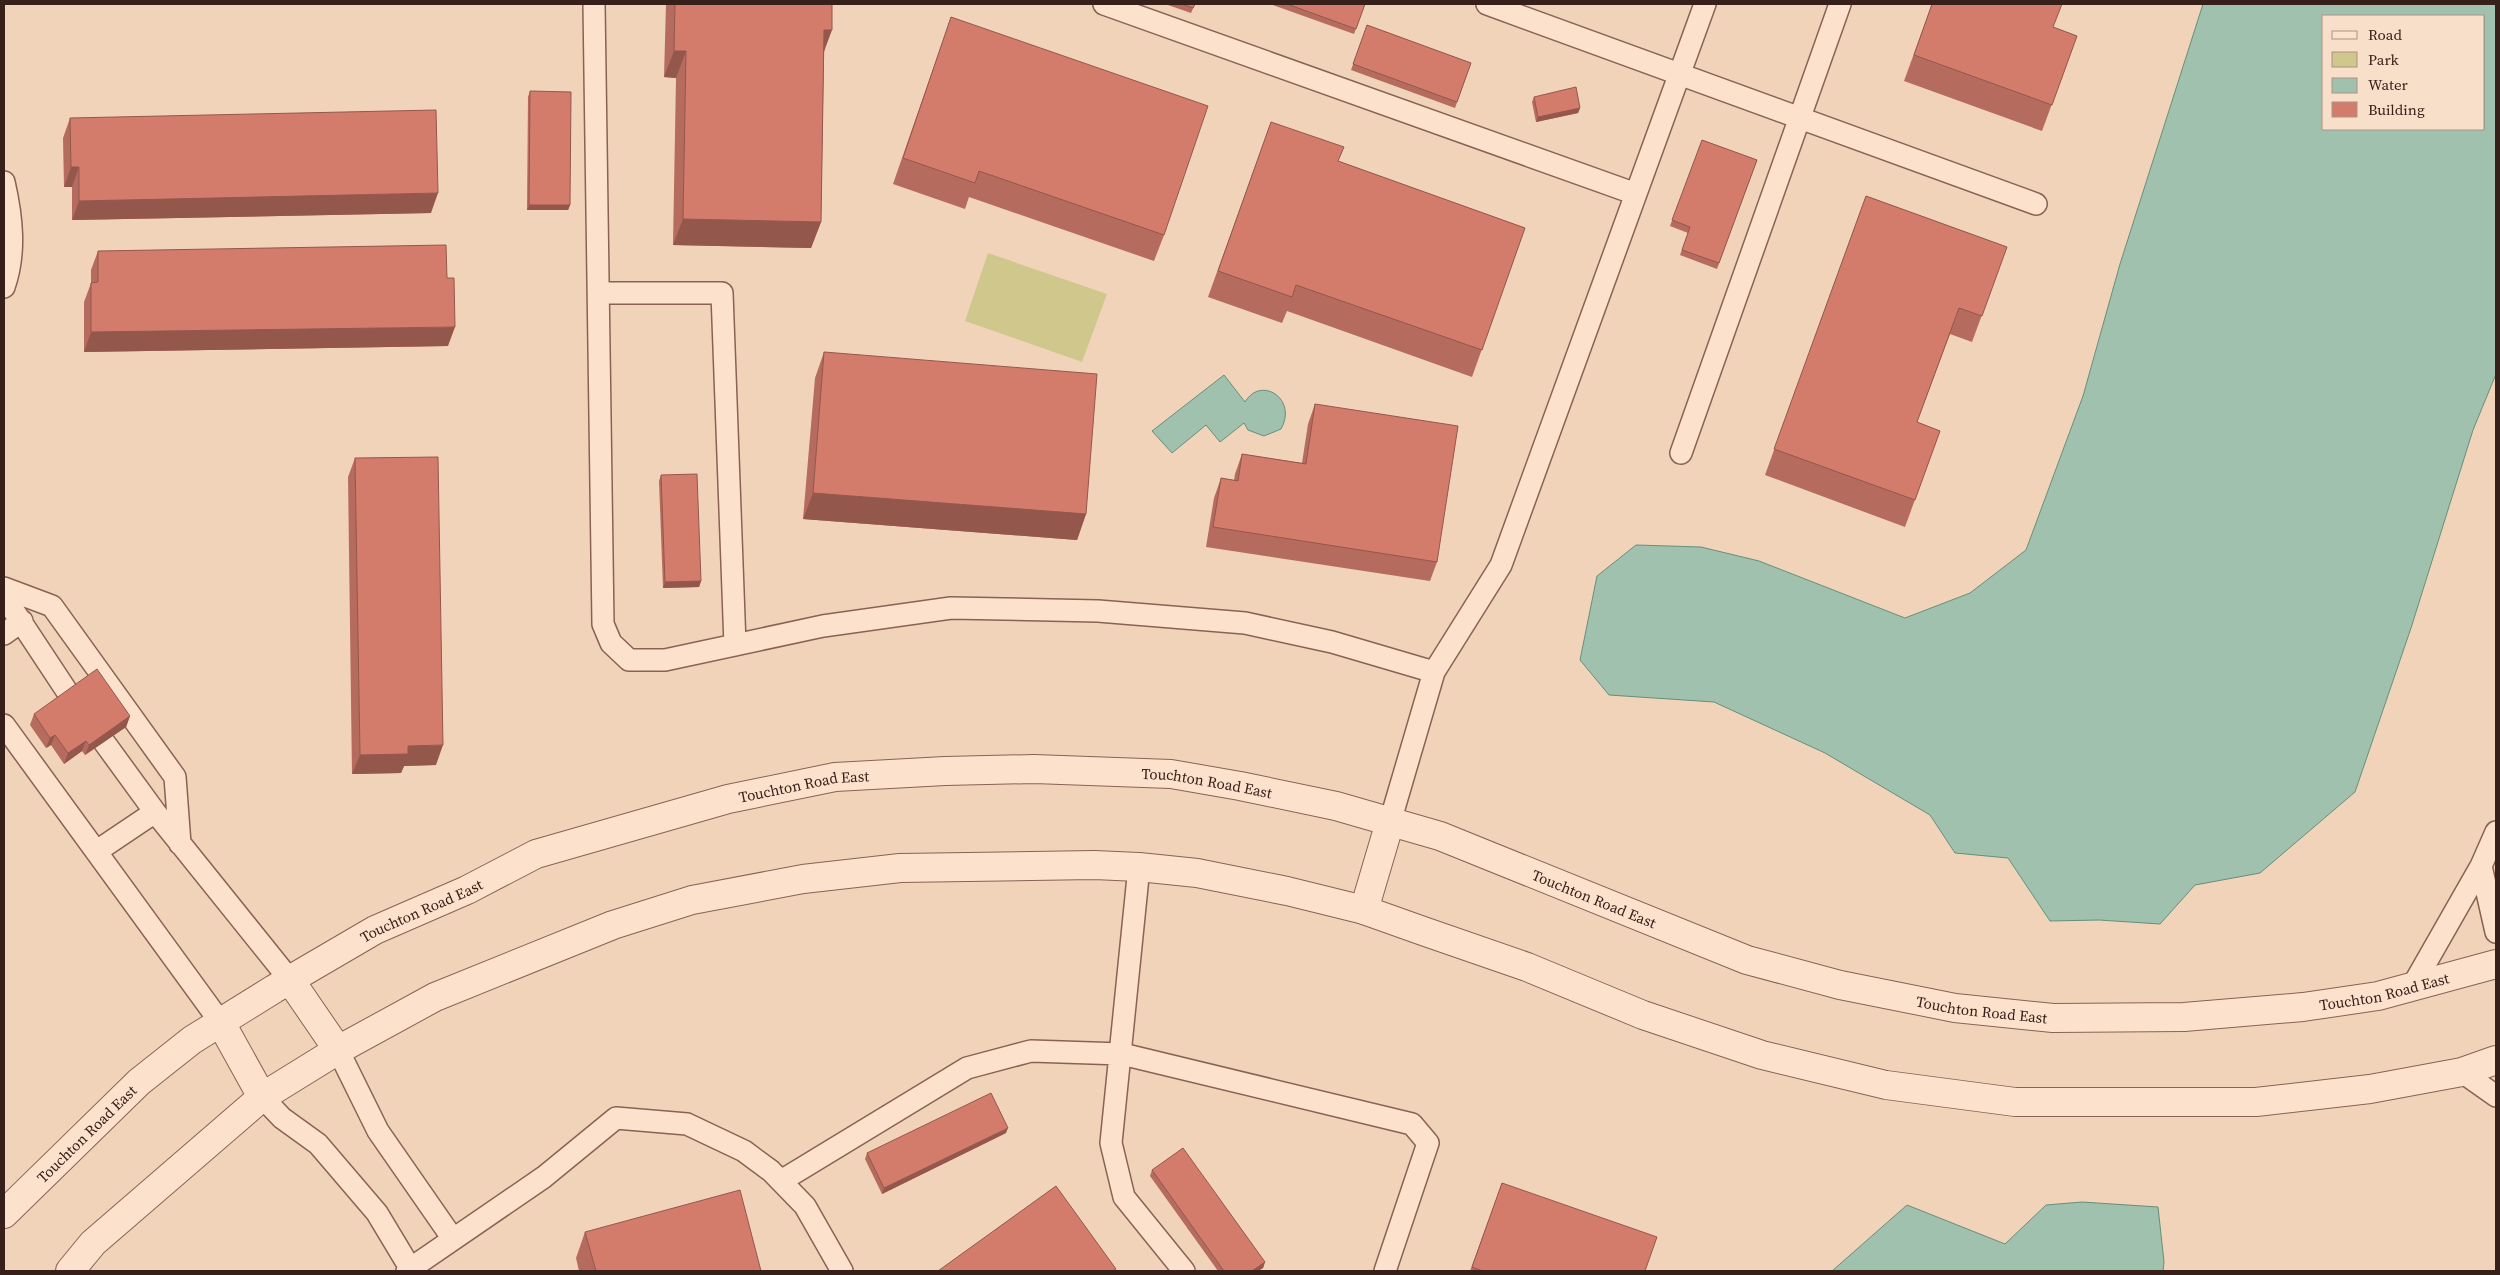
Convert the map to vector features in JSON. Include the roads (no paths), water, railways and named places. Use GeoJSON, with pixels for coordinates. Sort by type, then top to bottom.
{"type":"FeatureCollection","features":[{"type":"Feature","properties":{"kind":"street","name":"Touchton Road East"},"geometry":{"type":"LineString","coordinates":[[4,1214],[138,1082],[192,1040],[375,930],[467,890],[536,854],[728,799],[835,777],[945,771],[1034,769],[1170,774],[1336,806],[1448,840],[1747,960],[1840,985],[1955,1008],[2053,1018],[2184,1016],[2303,1007],[2378,996],[2496,964]]}},
{"type":"Feature","properties":{"kind":"street"},"geometry":{"type":"LineString","coordinates":[[1364,910],[1390,822]]}},
{"type":"Feature","properties":{"kind":"street"},"geometry":{"type":"LineString","coordinates":[[70,1271],[93,1243],[262,1097],[338,1050],[435,997],[613,925],[692,900],[803,879],[900,868],[1094,865],[1138,867],[1197,873],[1287,891],[1364,910],[1527,968],[1661,1021],[1762,1055],[1886,1085],[2015,1102],[2256,1102],[2370,1089],[2462,1072],[2496,1060]]}},
{"type":"Feature","properties":{"kind":"street"},"geometry":{"type":"LineString","coordinates":[[290,980],[338,1050]]}},
{"type":"Feature","properties":{"kind":"street"},"geometry":{"type":"LineString","coordinates":[[221,1023],[262,1097]]}},
{"type":"Feature","properties":{"kind":"lane"},"geometry":{"type":"LineString","coordinates":[[594,4],[604,624],[611,643],[629,660],[665,660],[823,626],[950,608],[1098,611],[1245,623],[1332,642],[1434,672]]}},
{"type":"Feature","properties":{"kind":"lane"},"geometry":{"type":"LineString","coordinates":[[1104,4],[1636,194]]}},
{"type":"Feature","properties":{"kind":"lane"},"geometry":{"type":"LineString","coordinates":[[1487,4],[2036,204]]}},
{"type":"Feature","properties":{"kind":"lane"},"geometry":{"type":"LineString","coordinates":[[1390,822],[1434,672],[1501,565],[1705,4]]}},
{"type":"Feature","properties":{"kind":"lane"},"geometry":{"type":"LineString","coordinates":[[1681,453],[1840,4]]}},
{"type":"Feature","properties":{"kind":"lane"},"geometry":{"type":"LineString","coordinates":[[4,182],[12,213],[11,267],[4,287]]}},
{"type":"Feature","properties":{"kind":"lane"},"geometry":{"type":"LineString","coordinates":[[599,292],[722,293],[735,645]]}},
{"type":"Feature","properties":{"kind":"lane"},"geometry":{"type":"LineString","coordinates":[[4,588],[52,606],[170,769],[175,777],[180,844]]}},
{"type":"Feature","properties":{"kind":"lane"},"geometry":{"type":"LineString","coordinates":[[4,596],[70,696]]}},
{"type":"Feature","properties":{"kind":"lane"},"geometry":{"type":"LineString","coordinates":[[4,634],[22,621]]}},
{"type":"Feature","properties":{"kind":"lane"},"geometry":{"type":"LineString","coordinates":[[4,725],[221,1023]]}},
{"type":"Feature","properties":{"kind":"lane"},"geometry":{"type":"LineString","coordinates":[[104,742],[180,844],[290,980]]}},
{"type":"Feature","properties":{"kind":"lane"},"geometry":{"type":"LineString","coordinates":[[97,851],[155,812]]}},
{"type":"Feature","properties":{"kind":"lane"},"geometry":{"type":"LineString","coordinates":[[2412,987],[2481,866],[2496,832]]}},
{"type":"Feature","properties":{"kind":"lane"},"geometry":{"type":"LineString","coordinates":[[2481,866],[2496,932]]}},
{"type":"Feature","properties":{"kind":"lane"},"geometry":{"type":"LineString","coordinates":[[1138,867],[1122,1054],[1111,1142],[1124,1198],[1184,1271]]}},
{"type":"Feature","properties":{"kind":"lane"},"geometry":{"type":"LineString","coordinates":[[338,1050],[378,1131],[453,1239]]}},
{"type":"Feature","properties":{"kind":"lane"},"geometry":{"type":"LineString","coordinates":[[781,1181],[967,1068],[1031,1051],[1122,1054],[1412,1124],[1428,1143],[1385,1271]]}},
{"type":"Feature","properties":{"kind":"lane"},"geometry":{"type":"LineString","coordinates":[[2462,1072],[2496,1096]]}},
{"type":"Feature","properties":{"kind":"lane"},"geometry":{"type":"LineString","coordinates":[[262,1097],[282,1118],[318,1144],[377,1213],[408,1270],[544,1177],[616,1118],[687,1124],[744,1150],[781,1181],[805,1206],[842,1271]]}},
{"type":"Feature","properties":{"kind":"water"},"geometry":{"type":"Polygon","coordinates":[[[2203,4],[2496,4],[2496,374],[2473,430],[2411,628],[2355,792],[2260,873],[2195,885],[2160,924],[2099,920],[2050,921],[2008,858],[1955,853],[1930,815],[1825,753],[1714,702],[1609,695],[1580,660],[1597,576],[1636,545],[1701,547],[1759,561],[1905,618],[1970,593],[2026,550],[2083,396],[2120,264],[2203,4]]]}},
{"type":"Feature","properties":{"kind":"water"},"geometry":{"type":"Polygon","coordinates":[[[1224,375],[1245,402],[1252,394],[1260,391],[1268,391],[1275,394],[1285,408],[1285,418],[1281,429],[1264,436],[1248,430],[1244,423],[1220,442],[1206,425],[1172,453],[1152,431],[1224,375]]]}},
{"type":"Feature","properties":{"kind":"water"},"geometry":{"type":"Polygon","coordinates":[[[2082,1202],[2158,1207],[2164,1262],[2163,1271],[1832,1271],[1907,1205],[2005,1244],[2046,1205],[2082,1202]]]}}]}
